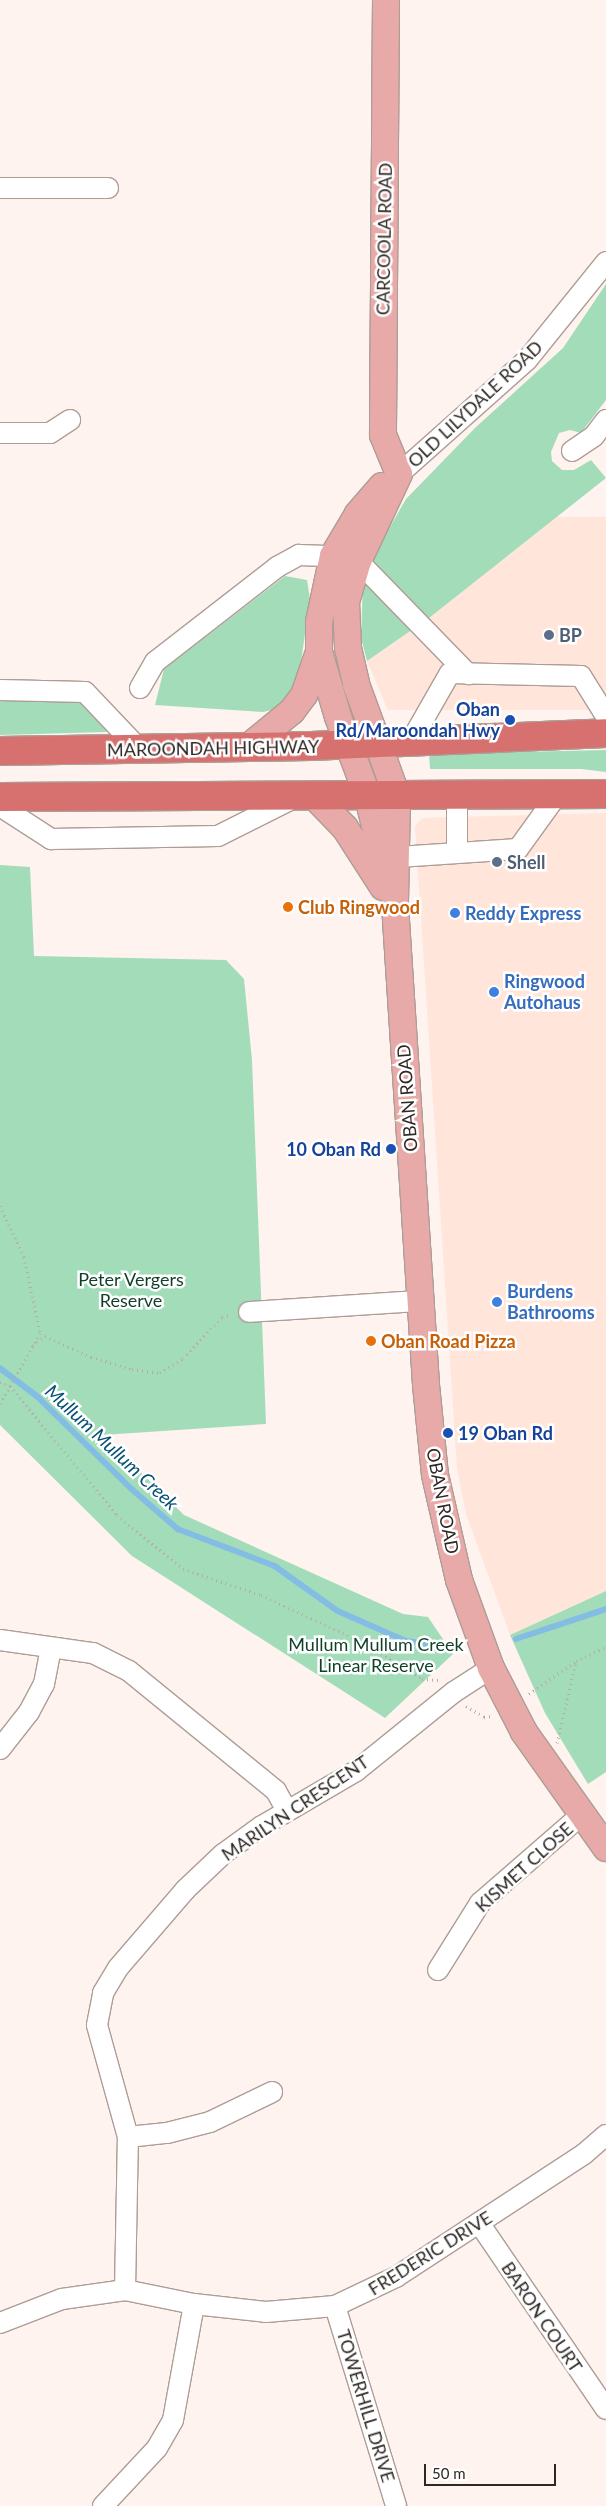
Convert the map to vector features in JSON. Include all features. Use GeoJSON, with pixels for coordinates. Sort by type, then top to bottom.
{"type":"FeatureCollection","features":[{"type":"Feature","properties":{"kind":"highway","name":"MAROONDAH HIGHWAY"},"geometry":{"type":"LineString","coordinates":[[0,751],[141,751],[348,745],[378,741],[606,733]]}},
{"type":"Feature","properties":{"kind":"highway"},"geometry":{"type":"LineString","coordinates":[[0,797],[368,797],[606,794]]}},
{"type":"Feature","properties":{"kind":"main road","name":"CARCOOLA ROAD"},"geometry":{"type":"LineString","coordinates":[[386,0],[382,435],[399,474]]}},
{"type":"Feature","properties":{"kind":"main road","name":"OLD LILYDALE ROAD"},"geometry":{"type":"LineString","coordinates":[[348,745],[319,652],[322,606],[333,556],[358,514],[377,490],[399,474]]}},
{"type":"Feature","properties":{"kind":"main road","name":"OLD LILYDALE ROAD"},"geometry":{"type":"LineString","coordinates":[[378,741],[356,684],[348,648],[346,602],[358,561],[399,474]]}},
{"type":"Feature","properties":{"kind":"main road"},"geometry":{"type":"LineString","coordinates":[[333,556],[358,561]]}},
{"type":"Feature","properties":{"kind":"main road"},"geometry":{"type":"LineString","coordinates":[[247,748],[292,711],[304,694],[319,652]]}},
{"type":"Feature","properties":{"kind":"main road","name":"OBAN ROAD"},"geometry":{"type":"LineString","coordinates":[[378,741],[397,796],[398,857],[395,905],[420,1302],[435,1475],[459,1580],[491,1668],[524,1732],[550,1773],[580,1816],[606,1848]]}},
{"type":"Feature","properties":{"kind":"main road","name":"OBAN ROAD"},"geometry":{"type":"LineString","coordinates":[[348,745],[368,797],[395,905]]}},
{"type":"Feature","properties":{"kind":"main road"},"geometry":{"type":"LineString","coordinates":[[306,796],[345,828],[395,905]]}},
{"type":"Feature","properties":{"kind":"street"},"geometry":{"type":"LineString","coordinates":[[0,188],[108,188]]}},
{"type":"Feature","properties":{"kind":"street","name":"OLD LILYDALE ROAD"},"geometry":{"type":"LineString","coordinates":[[399,474],[527,360],[606,262]]}},
{"type":"Feature","properties":{"kind":"street"},"geometry":{"type":"LineString","coordinates":[[0,433],[50,433],[70,420]]}},
{"type":"Feature","properties":{"kind":"street"},"geometry":{"type":"LineString","coordinates":[[572,451],[594,436],[606,420]]}},
{"type":"Feature","properties":{"kind":"street"},"geometry":{"type":"LineString","coordinates":[[140,688],[155,662],[277,567],[299,555],[333,556]]}},
{"type":"Feature","properties":{"kind":"street"},"geometry":{"type":"LineString","coordinates":[[358,561],[468,674]]}},
{"type":"Feature","properties":{"kind":"street"},"geometry":{"type":"LineString","coordinates":[[411,740],[450,673],[581,676],[606,716]]}},
{"type":"Feature","properties":{"kind":"street"},"geometry":{"type":"LineString","coordinates":[[0,690],[85,692],[141,751]]}},
{"type":"Feature","properties":{"kind":"street"},"geometry":{"type":"LineString","coordinates":[[398,857],[518,849],[557,795]]}},
{"type":"Feature","properties":{"kind":"street"},"geometry":{"type":"LineString","coordinates":[[0,806],[50,838],[218,836],[306,796]]}},
{"type":"Feature","properties":{"kind":"street"},"geometry":{"type":"LineString","coordinates":[[457,796],[458,853]]}},
{"type":"Feature","properties":{"kind":"street"},"geometry":{"type":"LineString","coordinates":[[250,1312],[420,1302]]}},
{"type":"Feature","properties":{"kind":"street"},"geometry":{"type":"LineString","coordinates":[[0,1640],[93,1653],[129,1671],[276,1791],[287,1811]]}},
{"type":"Feature","properties":{"kind":"street"},"geometry":{"type":"LineString","coordinates":[[0,1749],[29,1712],[44,1684],[51,1648]]}},
{"type":"Feature","properties":{"kind":"street","name":"MARILYN CRESCENT"},"geometry":{"type":"LineString","coordinates":[[125,2290],[128,2137],[97,2026],[103,1993],[118,1968],[185,1890],[223,1854],[287,1811],[356,1771],[454,1692],[491,1668]]}},
{"type":"Feature","properties":{"kind":"street","name":"KISMET CLOSE"},"geometry":{"type":"LineString","coordinates":[[438,1970],[480,1903],[580,1816]]}},
{"type":"Feature","properties":{"kind":"street"},"geometry":{"type":"LineString","coordinates":[[128,2137],[167,2133],[210,2122],[272,2092]]}},
{"type":"Feature","properties":{"kind":"street","name":"FREDERIC DRIVE"},"geometry":{"type":"LineString","coordinates":[[0,2323],[62,2299],[125,2290],[194,2304],[266,2312],[336,2306],[396,2277],[584,2154],[606,2135]]}},
{"type":"Feature","properties":{"kind":"street","name":"BARON COURT"},"geometry":{"type":"LineString","coordinates":[[478,2224],[606,2409]]}},
{"type":"Feature","properties":{"kind":"street"},"geometry":{"type":"LineString","coordinates":[[103,2506],[157,2448],[173,2420],[194,2304]]}},
{"type":"Feature","properties":{"kind":"street","name":"TOWERHILL DRIVE"},"geometry":{"type":"LineString","coordinates":[[336,2306],[396,2506]]}},
{"type":"Feature","properties":{"kind":"path"},"geometry":{"type":"LineString","coordinates":[[0,1206],[24,1256],[40,1333],[0,1404]]}},
{"type":"Feature","properties":{"kind":"path"},"geometry":{"type":"LineString","coordinates":[[34,1345],[45,1336],[91,1357],[160,1373],[183,1358],[222,1317],[250,1312]]}},
{"type":"Feature","properties":{"kind":"path"},"geometry":{"type":"LineString","coordinates":[[0,1382],[10,1386],[116,1515],[183,1569],[261,1595],[364,1643],[422,1679],[442,1680]]}},
{"type":"Feature","properties":{"kind":"path"},"geometry":{"type":"LineString","coordinates":[[530,1693],[576,1661],[606,1647]]}},
{"type":"Feature","properties":{"kind":"path"},"geometry":{"type":"LineString","coordinates":[[550,1773],[576,1661]]}},
{"type":"Feature","properties":{"kind":"shaded area"},"geometry":{"type":"Polygon","coordinates":[[[557,517],[606,517],[606,710],[388,710],[367,661],[429,618],[557,517]]]}},
{"type":"Feature","properties":{"kind":"shaded area"},"geometry":{"type":"Polygon","coordinates":[[[606,813],[606,1591],[510,1635],[466,1514],[457,1468],[415,826],[422,818],[606,813]]]}},
{"type":"Feature","properties":{"kind":"green space"},"geometry":{"type":"Polygon","coordinates":[[[606,284],[606,400],[581,433],[570,430],[559,433],[551,452],[552,461],[562,470],[574,470],[591,460],[606,478],[429,618],[367,661],[361,638],[363,582],[372,558],[406,499],[476,427],[563,348],[606,284]]]}},
{"type":"Feature","properties":{"kind":"green space"},"geometry":{"type":"Polygon","coordinates":[[[285,576],[307,580],[310,599],[298,683],[280,708],[263,712],[155,705],[164,669],[285,576]]]}},
{"type":"Feature","properties":{"kind":"green space"},"geometry":{"type":"Polygon","coordinates":[[[0,699],[79,700],[108,727],[106,732],[0,735],[0,699]]]}},
{"type":"Feature","properties":{"kind":"green space"},"geometry":{"type":"Polygon","coordinates":[[[606,750],[606,772],[581,769],[430,769],[429,754],[606,750]]]}},
{"type":"Feature","properties":{"kind":"green space","name":"Peter Vergers Reserve"},"geometry":{"type":"Polygon","coordinates":[[[0,865],[30,867],[34,956],[226,960],[244,979],[252,1060],[266,1424],[103,1435],[184,1515],[403,1614],[428,1617],[453,1654],[385,1718],[132,1556],[0,1425],[0,865]]]}},
{"type":"Feature","properties":{"kind":"green space","name":"Mullum Mullum Creek Linear Reserve"},"geometry":{"type":"Polygon","coordinates":[[[606,1591],[606,1772],[588,1784],[545,1713],[510,1635],[606,1591]]]}},
{"type":"Feature","properties":{"kind":"waterway","name":"Mullum Mullum Creek"},"geometry":{"type":"LineString","coordinates":[[0,1368],[37,1396],[133,1490],[178,1529],[275,1566],[338,1611],[406,1641],[453,1647]]}},
{"type":"Feature","properties":{"kind":"waterway","name":"Mullum Mullum Creek"},"geometry":{"type":"LineString","coordinates":[[516,1639],[606,1609]]}},
{"type":"Feature","properties":{"kind":"place","name":"BP"},"geometry":{"type":"Point","coordinates":[549,635]}},
{"type":"Feature","properties":{"kind":"place","name":"Oban Rd/Maroondah Hwy"},"geometry":{"type":"Point","coordinates":[510,720]}},
{"type":"Feature","properties":{"kind":"place","name":"Shell"},"geometry":{"type":"Point","coordinates":[497,862]}},
{"type":"Feature","properties":{"kind":"place","name":"Club Ringwood"},"geometry":{"type":"Point","coordinates":[288,907]}},
{"type":"Feature","properties":{"kind":"place","name":"Reddy Express"},"geometry":{"type":"Point","coordinates":[455,913]}},
{"type":"Feature","properties":{"kind":"place","name":"Ringwood Autohaus"},"geometry":{"type":"Point","coordinates":[494,992]}},
{"type":"Feature","properties":{"kind":"place","name":"10 Oban Rd"},"geometry":{"type":"Point","coordinates":[391,1149]}},
{"type":"Feature","properties":{"kind":"place","name":"Burdens Bathrooms"},"geometry":{"type":"Point","coordinates":[497,1302]}},
{"type":"Feature","properties":{"kind":"place","name":"Oban Road Pizza"},"geometry":{"type":"Point","coordinates":[371,1341]}},
{"type":"Feature","properties":{"kind":"place","name":"19 Oban Rd"},"geometry":{"type":"Point","coordinates":[448,1433]}}]}
